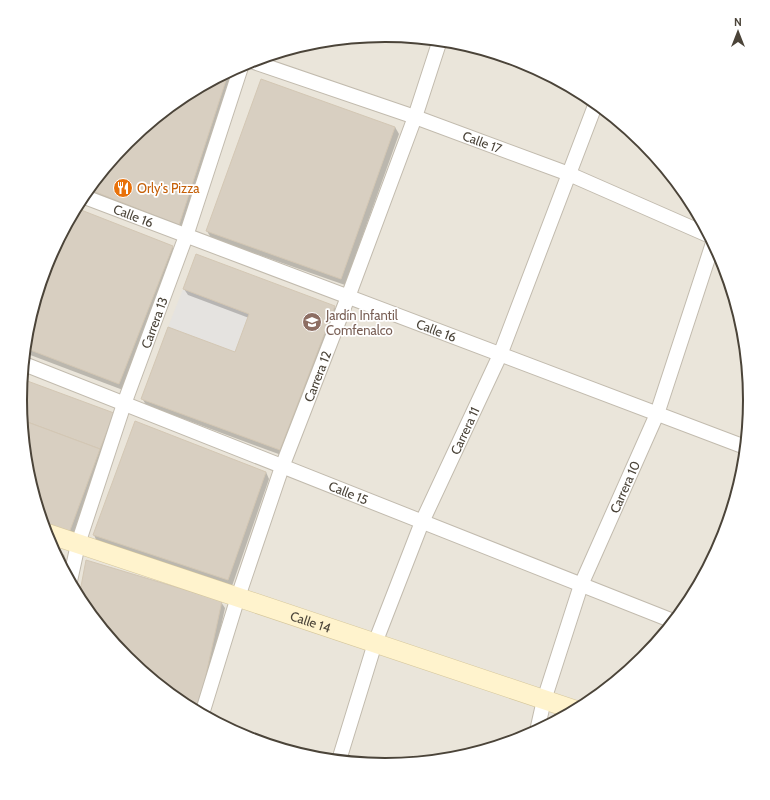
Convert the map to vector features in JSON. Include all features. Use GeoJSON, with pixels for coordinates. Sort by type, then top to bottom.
{"type":"FeatureCollection","features":[{"type":"Feature","properties":{"kind":"street","name":"Carrera 12"},"geometry":{"type":"LineString","coordinates":[[204,709],[238,597],[282,467],[348,297],[415,117],[438,46]]}},
{"type":"Feature","properties":{"kind":"street","name":"Calle 17"},"geometry":{"type":"LineString","coordinates":[[261,64],[415,117],[569,174],[701,232]]}},
{"type":"Feature","properties":{"kind":"street","name":"Carrera 13"},"geometry":{"type":"LineString","coordinates":[[72,573],[78,544],[124,404],[186,236],[239,73]]}},
{"type":"Feature","properties":{"kind":"street","name":"Carrera 11"},"geometry":{"type":"LineString","coordinates":[[340,755],[375,643],[422,522],[500,355],[594,109]]}},
{"type":"Feature","properties":{"kind":"street","name":"Calle 16"},"geometry":{"type":"LineString","coordinates":[[89,199],[740,446]]}},
{"type":"Feature","properties":{"kind":"street","name":"Carrera 10"},"geometry":{"type":"LineString","coordinates":[[539,723],[544,700],[581,585],[657,414],[710,251]]}},
{"type":"Feature","properties":{"kind":"street","name":"Calle 15"},"geometry":{"type":"LineString","coordinates":[[29,366],[668,619]]}},
{"type":"Feature","properties":{"kind":"street","name":"Calle 14"},"geometry":{"type":"LineString","coordinates":[[53,536],[568,708]]}},
{"type":"Feature","properties":{"kind":"shaded area"},"geometry":{"type":"Polygon","coordinates":[[[385,42],[432,45],[478,54],[500,61],[522,69],[564,90],[584,102],[621,131],[654,164],[669,182],[683,201],[706,242],[716,263],[731,307],[740,353],[743,400],[740,447],[731,493],[724,515],[716,537],[695,579],[683,599],[654,636],[621,669],[603,684],[584,698],[543,721],[522,731],[478,746],[432,755],[408,757],[385,758],[338,755],[292,746],[270,739],[248,731],[206,710],[186,698],[149,669],[116,636],[101,618],[87,599],[64,558],[54,537],[39,493],[30,447],[28,423],[27,400],[30,353],[39,307],[46,285],[54,263],[75,221],[87,201],[116,164],[149,131],[167,116],[186,102],[227,79],[248,69],[292,54],[338,45],[362,43],[385,42]]]}},
{"type":"Feature","properties":{"kind":"shaded area"},"geometry":{"type":"Polygon","coordinates":[[[183,289],[249,314],[235,352],[168,327],[183,289]]]}},
{"type":"Feature","properties":{"kind":"building"},"geometry":{"type":"Polygon","coordinates":[[[226,79],[179,225],[94,191],[116,164],[149,131],[186,102],[226,79]]]}},
{"type":"Feature","properties":{"kind":"building"},"geometry":{"type":"Polygon","coordinates":[[[261,79],[395,127],[341,279],[206,231],[261,79]]]}},
{"type":"Feature","properties":{"kind":"building"},"geometry":{"type":"Polygon","coordinates":[[[82,210],[173,246],[119,384],[31,350],[39,307],[54,263],[82,210]]]}},
{"type":"Feature","properties":{"kind":"building"},"geometry":{"type":"Polygon","coordinates":[[[196,254],[335,306],[280,450],[141,399],[168,327],[235,352],[249,314],[183,289],[196,254]]]}},
{"type":"Feature","properties":{"kind":"building"},"geometry":{"type":"Polygon","coordinates":[[[28,381],[114,413],[100,449],[28,422],[28,381]]]}},
{"type":"Feature","properties":{"kind":"building"},"geometry":{"type":"Polygon","coordinates":[[[135,421],[266,472],[228,580],[93,535],[135,421]]]}},
{"type":"Feature","properties":{"kind":"building"},"geometry":{"type":"Polygon","coordinates":[[[28,422],[100,449],[69,533],[50,526],[39,493],[34,470],[28,422]]]}},
{"type":"Feature","properties":{"kind":"building"},"geometry":{"type":"Polygon","coordinates":[[[86,560],[222,601],[199,706],[167,684],[132,653],[101,618],[81,588],[86,560]]]}},
{"type":"Feature","properties":{"kind":"place","name":"Orly's Pizza"},"geometry":{"type":"Point","coordinates":[123,188]}},
{"type":"Feature","properties":{"kind":"place","name":"Jardín Infantil Comfenalco"},"geometry":{"type":"Point","coordinates":[312,322]}}]}
